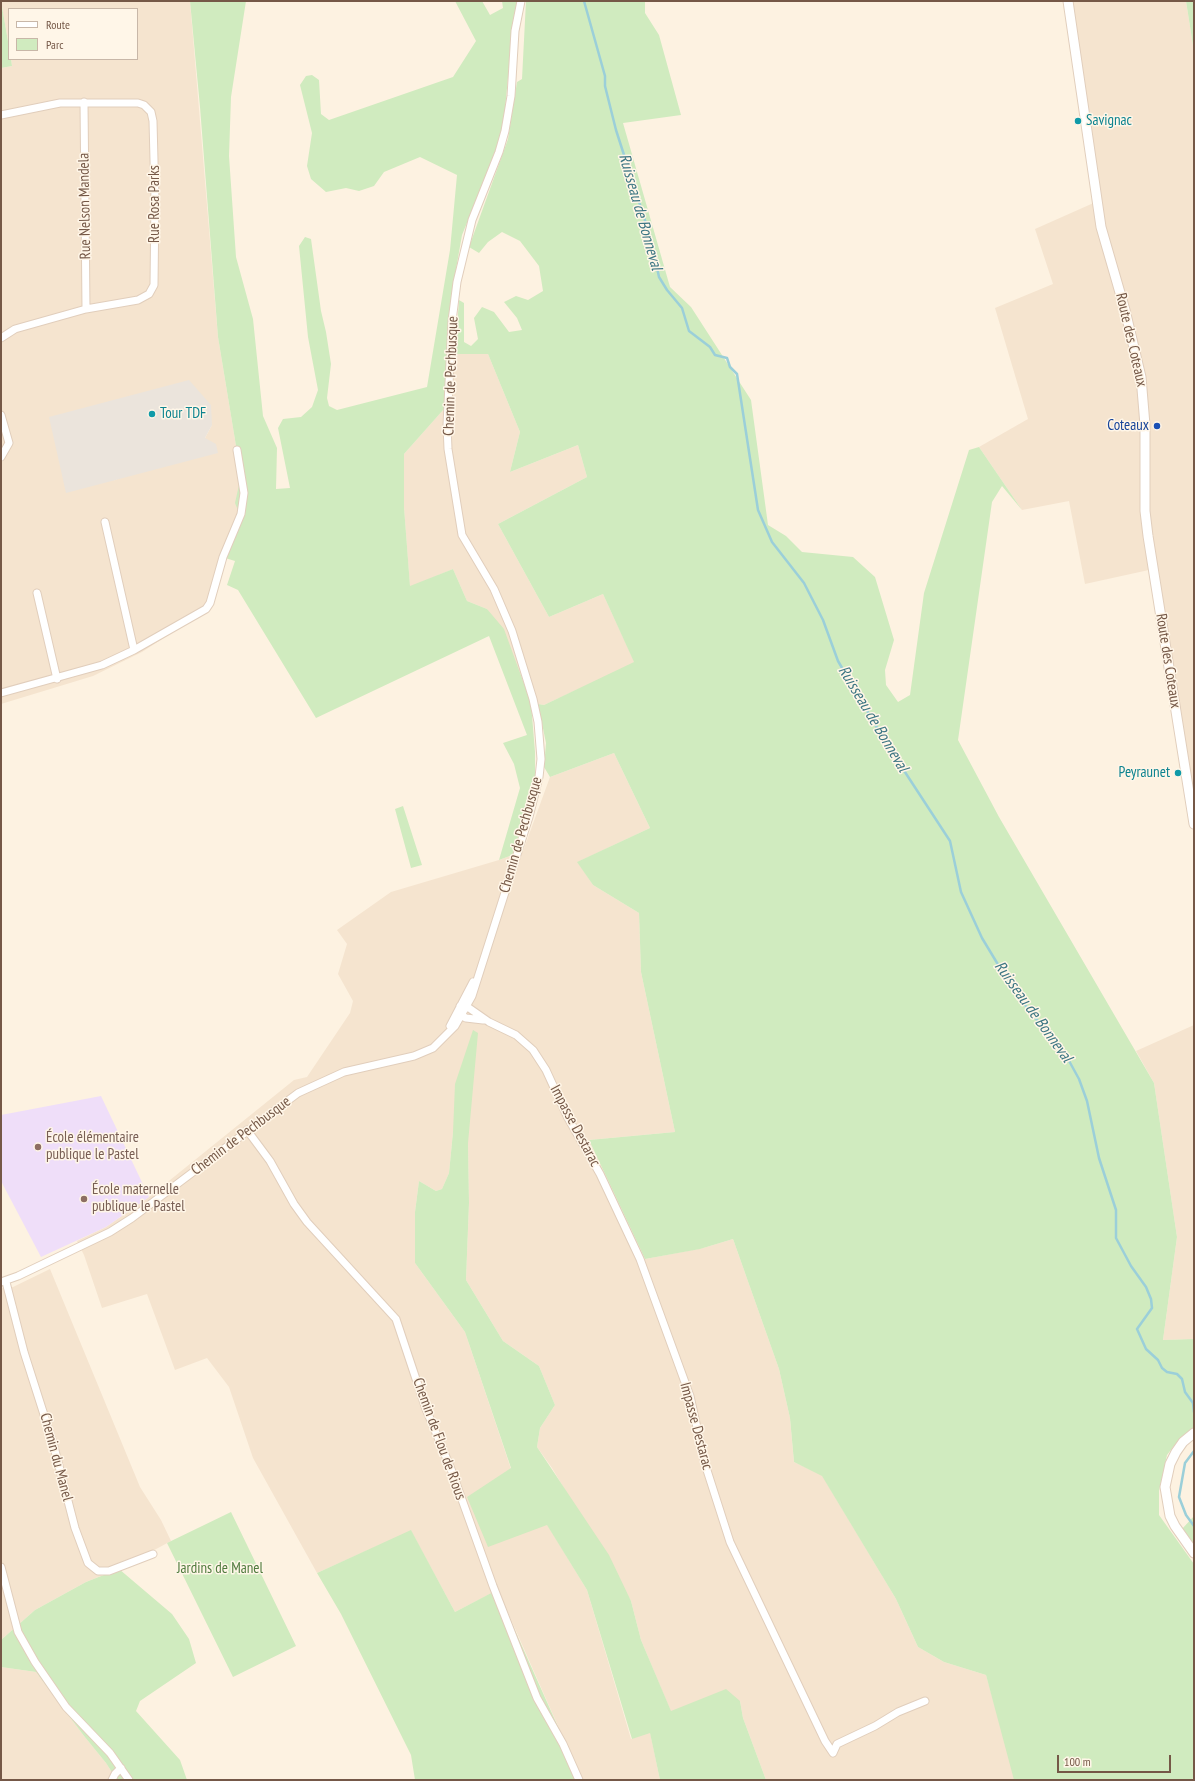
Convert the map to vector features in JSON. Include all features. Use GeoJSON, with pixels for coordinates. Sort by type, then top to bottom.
{"type":"FeatureCollection","features":[{"type":"Feature","properties":{"kind":"street","name":"Chemin de Pechbusque"},"geometry":{"type":"LineString","coordinates":[[447,1034],[463,1007],[478,973],[531,811],[539,777],[541,746],[533,699],[512,631],[494,589],[462,535],[448,449],[447,425],[452,321],[457,282],[472,220],[499,152],[505,131],[511,96],[515,31],[521,1]]}},
{"type":"Feature","properties":{"kind":"street","name":"Route des Coteaux"},"geometry":{"type":"LineString","coordinates":[[1068,1],[1101,227],[1125,310],[1141,377],[1145,425],[1145,511],[1194,824]]}},
{"type":"Feature","properties":{"kind":"street","name":"Rue Nelson Mandela"},"geometry":{"type":"LineString","coordinates":[[84,102],[86,309]]}},
{"type":"Feature","properties":{"kind":"street","name":"Rue Rosa Parks"},"geometry":{"type":"LineString","coordinates":[[1,115],[60,103],[138,103],[144,105],[151,112],[153,121],[155,199],[155,282],[151,292],[147,296],[138,300],[86,309],[15,329],[1,338]]}},
{"type":"Feature","properties":{"kind":"street"},"geometry":{"type":"LineString","coordinates":[[1,415],[9,443],[1,457]]}},
{"type":"Feature","properties":{"kind":"street"},"geometry":{"type":"LineString","coordinates":[[1,693],[18,687],[57,679],[93,669],[134,650],[198,615],[206,609],[210,603],[223,557],[241,514],[244,493],[238,450]]}},
{"type":"Feature","properties":{"kind":"street"},"geometry":{"type":"LineString","coordinates":[[105,522],[134,650]]}},
{"type":"Feature","properties":{"kind":"street"},"geometry":{"type":"LineString","coordinates":[[37,592],[57,679]]}},
{"type":"Feature","properties":{"kind":"street"},"geometry":{"type":"LineString","coordinates":[[462,1016],[463,1007]]}},
{"type":"Feature","properties":{"kind":"street","name":"Impasse Destarac"},"geometry":{"type":"LineString","coordinates":[[463,1007],[516,1035],[533,1050],[546,1070],[568,1118],[600,1174],[620,1214],[640,1259],[690,1396],[705,1464],[730,1542],[825,1741],[833,1753],[838,1744],[875,1726],[898,1712],[925,1701]]}},
{"type":"Feature","properties":{"kind":"street","name":"Chemin de Pechbusque"},"geometry":{"type":"LineString","coordinates":[[3,1282],[117,1228],[150,1205],[247,1130],[298,1093],[344,1072],[425,1053],[433,1048],[447,1034],[462,1016]]}},
{"type":"Feature","properties":{"kind":"street","name":"Impasse Destarac"},"geometry":{"type":"LineString","coordinates":[[462,1016],[489,1022]]}},
{"type":"Feature","properties":{"kind":"street","name":"Chemin de Flou de Rious"},"geometry":{"type":"LineString","coordinates":[[247,1130],[270,1161],[294,1204],[307,1222],[396,1319],[426,1409],[451,1469],[492,1586],[537,1698],[563,1744],[579,1780]]}},
{"type":"Feature","properties":{"kind":"street","name":"Chemin du Manel"},"geometry":{"type":"LineString","coordinates":[[3,1282],[53,1443],[75,1528],[88,1563],[98,1571],[109,1571],[152,1554]]}},
{"type":"Feature","properties":{"kind":"street"},"geometry":{"type":"LineString","coordinates":[[1194,1433],[1183,1442],[1176,1452],[1170,1464],[1165,1487],[1170,1516],[1175,1526],[1194,1553]]}},
{"type":"Feature","properties":{"kind":"street"},"geometry":{"type":"LineString","coordinates":[[1,1567],[18,1632],[35,1662],[66,1707],[101,1742],[129,1780]]}},
{"type":"Feature","properties":{"kind":"street"},"geometry":{"type":"LineString","coordinates":[[112,1780],[121,1768]]}},
{"type":"Feature","properties":{"kind":"shaded area"},"geometry":{"type":"Polygon","coordinates":[[[1,1],[190,1],[218,337],[241,476],[239,513],[206,603],[198,616],[142,652],[93,676],[1,704],[1,68],[12,66],[11,60],[138,60],[138,8],[8,8],[8,41],[1,1]],[[212,425],[113,481],[205,438],[212,425]]]}},
{"type":"Feature","properties":{"kind":"shaded area"},"geometry":{"type":"Polygon","coordinates":[[[1072,1],[1186,1],[1194,52],[1194,794],[1158,568],[1085,584],[1069,501],[1022,510],[979,447],[1028,419],[995,308],[1053,284],[1035,229],[1098,201],[1072,1]]]}},
{"type":"Feature","properties":{"kind":"shaded area"},"geometry":{"type":"Polygon","coordinates":[[[448,354],[488,354],[520,432],[510,472],[578,445],[587,477],[498,524],[549,617],[603,594],[635,663],[544,705],[531,703],[487,609],[467,601],[453,569],[410,587],[404,507],[404,454],[444,409],[448,354]]]}},
{"type":"Feature","properties":{"kind":"shaded area"},"geometry":{"type":"Polygon","coordinates":[[[189,380],[211,405],[212,425],[205,438],[216,444],[218,453],[66,493],[49,417],[189,380]]]}},
{"type":"Feature","properties":{"kind":"shaded area"},"geometry":{"type":"Polygon","coordinates":[[[614,753],[650,828],[578,862],[593,885],[639,913],[641,972],[675,1132],[589,1140],[645,1259],[703,1248],[733,1239],[779,1369],[790,1418],[794,1462],[822,1475],[896,1599],[918,1647],[944,1662],[986,1675],[1016,1780],[766,1780],[743,1718],[740,1701],[671,1712],[641,1640],[631,1601],[552,1468],[537,1447],[540,1428],[555,1405],[539,1366],[503,1341],[466,1280],[469,1203],[468,1143],[453,1132],[449,1173],[442,1189],[436,1191],[419,1181],[415,1212],[415,1263],[465,1332],[511,1469],[488,1546],[547,1524],[587,1590],[631,1739],[650,1732],[660,1780],[571,1780],[580,1776],[498,1590],[455,1612],[411,1531],[317,1573],[253,1458],[229,1387],[207,1358],[175,1370],[147,1294],[102,1308],[84,1255],[77,1241],[106,1227],[149,1197],[294,1080],[307,1077],[350,1013],[353,1001],[338,974],[347,944],[337,930],[391,892],[499,860],[523,851],[550,777],[614,753]]]}},
{"type":"Feature","properties":{"kind":"shaded area"},"geometry":{"type":"Polygon","coordinates":[[[1194,1025],[1194,1339],[1163,1340],[1177,1237],[1154,1083],[1136,1051],[1194,1025]]]}},
{"type":"Feature","properties":{"kind":"shaded area"},"geometry":{"type":"Polygon","coordinates":[[[101,1096],[149,1197],[106,1227],[41,1257],[1,1181],[1,1115],[101,1096]]]}},
{"type":"Feature","properties":{"kind":"shaded area"},"geometry":{"type":"Polygon","coordinates":[[[50,1269],[140,1487],[161,1520],[171,1541],[119,1569],[86,1582],[35,1610],[1,1640],[1,1288],[13,1287],[50,1269]]]}},
{"type":"Feature","properties":{"kind":"shaded area"},"geometry":{"type":"Polygon","coordinates":[[[1,1667],[36,1672],[106,1763],[117,1780],[1,1780],[1,1667]]]}},
{"type":"Feature","properties":{"kind":"green space"},"geometry":{"type":"Polygon","coordinates":[[[1,1],[8,41],[8,60],[11,60],[12,66],[1,68],[1,1]]]}},
{"type":"Feature","properties":{"kind":"green space"},"geometry":{"type":"Polygon","coordinates":[[[190,1],[246,1],[231,97],[229,156],[236,257],[253,319],[263,416],[277,448],[276,489],[290,488],[278,428],[283,419],[301,417],[312,407],[318,390],[308,337],[299,246],[305,237],[311,239],[321,311],[331,364],[327,398],[329,406],[337,410],[427,387],[450,250],[457,175],[420,157],[384,172],[374,186],[359,191],[346,188],[326,192],[311,179],[307,166],[312,133],[300,85],[306,76],[312,75],[319,80],[321,114],[329,120],[453,77],[476,41],[455,1],[482,1],[490,15],[503,8],[502,1],[519,1],[512,35],[504,120],[495,154],[462,235],[452,292],[444,409],[404,454],[404,507],[410,586],[453,569],[467,601],[487,609],[504,629],[531,703],[535,752],[535,777],[515,854],[499,860],[520,788],[514,764],[503,743],[527,735],[489,636],[316,718],[238,590],[227,585],[235,561],[222,557],[239,513],[235,503],[241,476],[218,337],[190,1]]]}},
{"type":"Feature","properties":{"kind":"green space"},"geometry":{"type":"Polygon","coordinates":[[[526,1],[645,1],[645,13],[659,35],[681,115],[623,123],[670,287],[691,307],[751,400],[768,525],[786,536],[802,552],[853,557],[875,577],[894,640],[885,670],[886,685],[898,702],[910,695],[924,593],[969,450],[979,447],[1022,510],[1002,486],[992,502],[958,740],[999,817],[1154,1083],[1177,1237],[1163,1340],[1194,1339],[1194,1427],[1180,1438],[1167,1455],[1159,1491],[1159,1515],[1194,1564],[1194,1778],[1190,1780],[1014,1780],[986,1675],[944,1662],[918,1647],[896,1599],[822,1476],[794,1462],[790,1418],[779,1369],[733,1239],[700,1249],[645,1259],[589,1140],[675,1132],[641,972],[639,913],[593,885],[577,862],[650,828],[614,753],[550,777],[544,767],[546,743],[538,704],[544,705],[634,662],[603,594],[549,617],[498,524],[587,477],[578,445],[510,472],[520,432],[488,354],[455,354],[459,300],[464,303],[464,342],[471,346],[478,339],[474,318],[482,307],[494,312],[509,332],[522,330],[517,318],[504,302],[516,296],[528,300],[543,291],[539,266],[520,241],[502,232],[488,242],[479,253],[469,247],[508,139],[517,82],[522,79],[526,1]]]}},
{"type":"Feature","properties":{"kind":"green space"},"geometry":{"type":"Polygon","coordinates":[[[1186,1],[1194,1],[1194,52],[1186,1]]]}},
{"type":"Feature","properties":{"kind":"green space"},"geometry":{"type":"Polygon","coordinates":[[[403,806],[422,865],[411,868],[395,809],[403,806]]]}},
{"type":"Feature","properties":{"kind":"green space"},"geometry":{"type":"Polygon","coordinates":[[[473,1030],[478,1033],[468,1143],[469,1203],[466,1280],[503,1341],[539,1366],[555,1405],[540,1428],[537,1447],[609,1555],[631,1601],[641,1640],[671,1711],[726,1689],[740,1701],[743,1718],[766,1780],[660,1780],[650,1733],[632,1739],[587,1590],[547,1525],[488,1547],[467,1497],[511,1468],[465,1332],[415,1263],[415,1212],[419,1181],[436,1191],[442,1189],[449,1173],[453,1132],[455,1084],[473,1030]]]}},
{"type":"Feature","properties":{"kind":"green space","name":"Jardins de Manel"},"geometry":{"type":"Polygon","coordinates":[[[231,1512],[296,1646],[233,1677],[167,1543],[231,1512]]]}},
{"type":"Feature","properties":{"kind":"green space"},"geometry":{"type":"Polygon","coordinates":[[[1194,1516],[1194,1547],[1182,1529],[1194,1516]]]}},
{"type":"Feature","properties":{"kind":"green space"},"geometry":{"type":"Polygon","coordinates":[[[411,1530],[455,1612],[497,1590],[580,1776],[571,1780],[415,1780],[411,1755],[341,1614],[317,1573],[411,1530]]]}},
{"type":"Feature","properties":{"kind":"green space"},"geometry":{"type":"Polygon","coordinates":[[[119,1569],[172,1614],[189,1639],[196,1663],[140,1701],[136,1711],[180,1760],[187,1780],[117,1780],[106,1763],[36,1672],[1,1667],[1,1640],[35,1610],[86,1582],[119,1569]]]}},
{"type":"Feature","properties":{"kind":"waterway","name":"Ruisseau de Bonneval"},"geometry":{"type":"LineString","coordinates":[[584,1],[605,76],[605,86],[616,130],[650,236],[659,277],[667,290],[682,308],[689,331],[710,347],[715,355],[727,358],[730,367],[737,374],[758,510],[772,542],[804,583],[823,620],[838,661],[886,743],[950,841],[961,892],[982,938],[1014,991],[1068,1059],[1079,1079],[1087,1101],[1099,1158],[1116,1210],[1116,1238],[1131,1266],[1146,1287],[1151,1299],[1152,1308],[1137,1329],[1146,1349],[1158,1360],[1162,1368],[1167,1372],[1177,1374],[1182,1379],[1185,1392],[1193,1403],[1194,1412]]}},
{"type":"Feature","properties":{"kind":"waterway"},"geometry":{"type":"LineString","coordinates":[[1194,1451],[1185,1463],[1179,1497],[1186,1515],[1194,1526]]}},
{"type":"Feature","properties":{"kind":"place","name":"Savignac"},"geometry":{"type":"Point","coordinates":[1078,121]}},
{"type":"Feature","properties":{"kind":"place","name":"Tour TDF"},"geometry":{"type":"Point","coordinates":[152,414]}},
{"type":"Feature","properties":{"kind":"place","name":"Coteaux"},"geometry":{"type":"Point","coordinates":[1157,426]}},
{"type":"Feature","properties":{"kind":"place","name":"Peyraunet"},"geometry":{"type":"Point","coordinates":[1178,773]}},
{"type":"Feature","properties":{"kind":"place","name":"École élémentaire publique le Pastel"},"geometry":{"type":"Point","coordinates":[38,1147]}},
{"type":"Feature","properties":{"kind":"place","name":"École maternelle publique le Pastel"},"geometry":{"type":"Point","coordinates":[84,1199]}}]}
